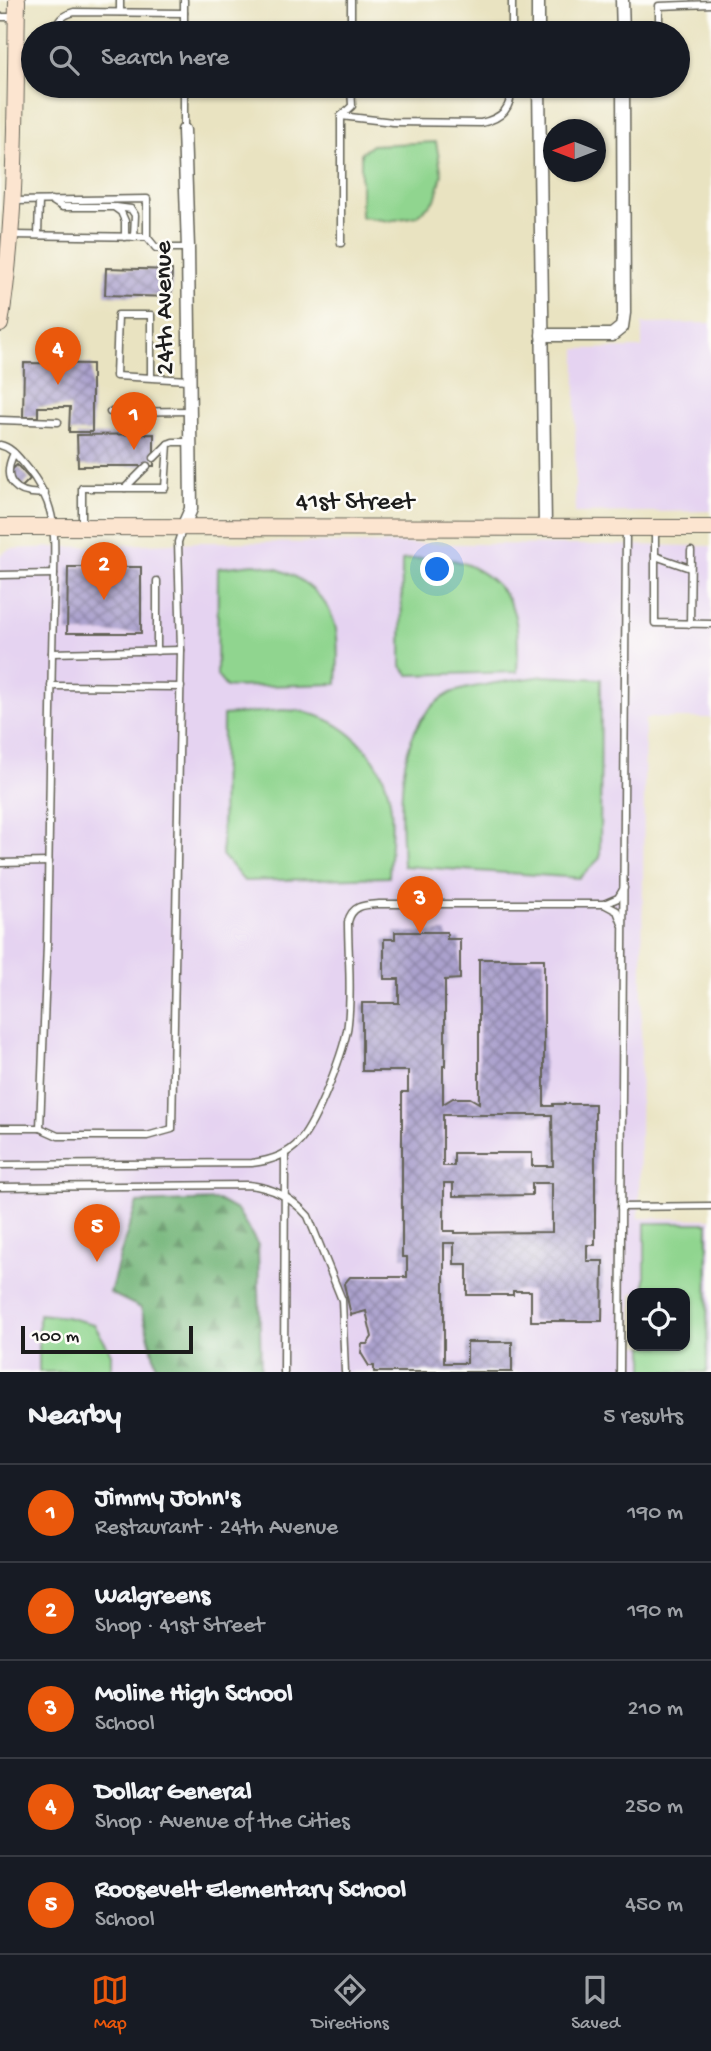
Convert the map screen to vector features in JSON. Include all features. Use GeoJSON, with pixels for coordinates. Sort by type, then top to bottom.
{"type":"FeatureCollection","features":[{"type":"Feature","properties":{"kind":"street"},"geometry":{"type":"LineString","coordinates":[[0,324],[16,70],[17,0]]}},
{"type":"Feature","properties":{"kind":"street"},"geometry":{"type":"LineString","coordinates":[[538,0],[538,21]]}},
{"type":"Feature","properties":{"kind":"street"},"geometry":{"type":"LineString","coordinates":[[622,0],[623,21]]}},
{"type":"Feature","properties":{"kind":"street"},"geometry":{"type":"LineString","coordinates":[[539,98],[545,527]]}},
{"type":"Feature","properties":{"kind":"street"},"geometry":{"type":"LineString","coordinates":[[542,335],[612,335],[622,327],[623,98]]}},
{"type":"Feature","properties":{"kind":"street","name":"24th Avenue"},"geometry":{"type":"LineString","coordinates":[[183,527],[191,509],[184,130]]}},
{"type":"Feature","properties":{"kind":"street","name":"41st Street"},"geometry":{"type":"LineString","coordinates":[[0,527],[711,528]]}},
{"type":"Feature","properties":{"kind":"lane"},"geometry":{"type":"LineString","coordinates":[[120,0],[120,12]]}},
{"type":"Feature","properties":{"kind":"lane"},"geometry":{"type":"LineString","coordinates":[[184,0],[184,21]]}},
{"type":"Feature","properties":{"kind":"lane"},"geometry":{"type":"LineString","coordinates":[[351,0],[351,21]]}},
{"type":"Feature","properties":{"kind":"lane"},"geometry":{"type":"LineString","coordinates":[[512,0],[512,21]]}},
{"type":"Feature","properties":{"kind":"lane"},"geometry":{"type":"LineString","coordinates":[[659,21],[659,6],[687,2],[711,4]]}},
{"type":"Feature","properties":{"kind":"lane"},"geometry":{"type":"LineString","coordinates":[[59,21],[66,14],[74,12],[184,13]]}},
{"type":"Feature","properties":{"kind":"lane"},"geometry":{"type":"LineString","coordinates":[[0,17],[17,17]]}},
{"type":"Feature","properties":{"kind":"lane"},"geometry":{"type":"LineString","coordinates":[[16,70],[21,70]]}},
{"type":"Feature","properties":{"kind":"lane"},"geometry":{"type":"LineString","coordinates":[[184,98],[184,130]]}},
{"type":"Feature","properties":{"kind":"lane"},"geometry":{"type":"LineString","coordinates":[[341,243],[341,116],[352,106],[352,98]]}},
{"type":"Feature","properties":{"kind":"lane"},"geometry":{"type":"LineString","coordinates":[[341,116],[393,122],[481,123],[501,116],[510,98]]}},
{"type":"Feature","properties":{"kind":"lane"},"geometry":{"type":"LineString","coordinates":[[8,196],[39,201],[147,200],[146,237],[156,248],[188,248]]}},
{"type":"Feature","properties":{"kind":"lane"},"geometry":{"type":"LineString","coordinates":[[51,200],[62,207],[131,209],[135,215],[134,237]]}},
{"type":"Feature","properties":{"kind":"lane"},"geometry":{"type":"LineString","coordinates":[[38,235],[39,201]]}},
{"type":"Feature","properties":{"kind":"lane"},"geometry":{"type":"LineString","coordinates":[[114,207],[121,212],[125,220],[125,237]]}},
{"type":"Feature","properties":{"kind":"lane"},"geometry":{"type":"LineString","coordinates":[[7,228],[38,235],[146,237]]}},
{"type":"Feature","properties":{"kind":"lane"},"geometry":{"type":"LineString","coordinates":[[150,378],[151,315],[118,315],[116,376],[150,378],[189,380]]}},
{"type":"Feature","properties":{"kind":"lane"},"geometry":{"type":"LineString","coordinates":[[110,412],[190,411]]}},
{"type":"Feature","properties":{"kind":"lane"},"geometry":{"type":"LineString","coordinates":[[0,420],[58,422]]}},
{"type":"Feature","properties":{"kind":"lane"},"geometry":{"type":"LineString","coordinates":[[154,458],[168,444],[190,442]]}},
{"type":"Feature","properties":{"kind":"lane"},"geometry":{"type":"LineString","coordinates":[[82,527],[82,488],[165,488],[168,444]]}},
{"type":"Feature","properties":{"kind":"lane"},"geometry":{"type":"LineString","coordinates":[[0,445],[14,453],[46,493],[55,527],[46,1006],[40,1128]]}},
{"type":"Feature","properties":{"kind":"lane"},"geometry":{"type":"LineString","coordinates":[[14,453],[5,469],[5,477],[11,485],[21,493],[46,493]]}},
{"type":"Feature","properties":{"kind":"lane"},"geometry":{"type":"LineString","coordinates":[[125,488],[146,466]]}},
{"type":"Feature","properties":{"kind":"lane"},"geometry":{"type":"LineString","coordinates":[[0,1128],[40,1128],[58,1136],[147,1136],[172,1129],[181,687],[178,542],[183,527]]}},
{"type":"Feature","properties":{"kind":"lane"},"geometry":{"type":"LineString","coordinates":[[620,1372],[626,527]]}},
{"type":"Feature","properties":{"kind":"lane"},"geometry":{"type":"LineString","coordinates":[[655,527],[655,623],[711,624]]}},
{"type":"Feature","properties":{"kind":"lane"},"geometry":{"type":"LineString","coordinates":[[690,624],[691,551]]}},
{"type":"Feature","properties":{"kind":"lane"},"geometry":{"type":"LineString","coordinates":[[655,556],[690,568]]}},
{"type":"Feature","properties":{"kind":"lane"},"geometry":{"type":"LineString","coordinates":[[0,575],[54,574]]}},
{"type":"Feature","properties":{"kind":"lane"},"geometry":{"type":"LineString","coordinates":[[157,581],[157,651]]}},
{"type":"Feature","properties":{"kind":"lane"},"geometry":{"type":"LineString","coordinates":[[52,653],[181,650]]}},
{"type":"Feature","properties":{"kind":"lane"},"geometry":{"type":"LineString","coordinates":[[51,686],[181,687]]}},
{"type":"Feature","properties":{"kind":"lane"},"geometry":{"type":"LineString","coordinates":[[0,863],[49,862]]}},
{"type":"Feature","properties":{"kind":"lane"},"geometry":{"type":"LineString","coordinates":[[0,1165],[252,1163],[266,1161],[285,1153],[299,1142],[315,1118],[342,1048],[348,1026],[348,922],[352,911],[363,905],[379,904],[604,904],[618,898],[624,888]]}},
{"type":"Feature","properties":{"kind":"lane"},"geometry":{"type":"LineString","coordinates":[[604,904],[617,911],[624,929]]}},
{"type":"Feature","properties":{"kind":"lane"},"geometry":{"type":"LineString","coordinates":[[284,1372],[285,1153]]}},
{"type":"Feature","properties":{"kind":"lane"},"geometry":{"type":"LineString","coordinates":[[0,1187],[248,1185],[270,1188],[300,1207],[308,1216],[342,1300],[345,1372]]}},
{"type":"Feature","properties":{"kind":"lane"},"geometry":{"type":"LineString","coordinates":[[621,1207],[711,1206]]}},
{"type":"Feature","properties":{"kind":"shaded area"},"geometry":{"type":"Polygon","coordinates":[[[711,323],[711,511],[575,513],[576,349],[642,348],[642,324],[711,323]]]}},
{"type":"Feature","properties":{"kind":"shaded area"},"geometry":{"type":"Polygon","coordinates":[[[199,542],[711,546],[711,718],[645,718],[639,1218],[711,1219],[711,1372],[0,1372],[0,555],[9,549],[199,542]]]}},
{"type":"Feature","properties":{"kind":"green space"},"geometry":{"type":"Polygon","coordinates":[[[436,142],[442,175],[435,200],[417,216],[389,221],[361,217],[361,153],[372,145],[436,142]]]}},
{"type":"Feature","properties":{"kind":"green space"},"geometry":{"type":"Polygon","coordinates":[[[436,557],[474,568],[504,593],[515,617],[517,672],[409,675],[401,666],[402,560],[436,557]]]}},
{"type":"Feature","properties":{"kind":"green space"},"geometry":{"type":"Polygon","coordinates":[[[254,564],[268,566],[294,576],[325,603],[336,629],[337,684],[226,687],[217,676],[218,568],[254,564]]]}},
{"type":"Feature","properties":{"kind":"green space"},"geometry":{"type":"Polygon","coordinates":[[[544,676],[601,679],[600,858],[580,878],[403,866],[401,821],[404,771],[417,726],[431,708],[454,692],[544,676]]]}},
{"type":"Feature","properties":{"kind":"green space"},"geometry":{"type":"Polygon","coordinates":[[[283,710],[305,712],[333,723],[357,740],[376,763],[390,801],[392,834],[389,877],[244,881],[222,855],[223,715],[283,710]]]}},
{"type":"Feature","properties":{"kind":"green space"},"geometry":{"type":"Polygon","coordinates":[[[218,1200],[238,1211],[258,1245],[261,1371],[158,1372],[141,1308],[110,1293],[137,1203],[218,1200]]]}},
{"type":"Feature","properties":{"kind":"green space"},"geometry":{"type":"Polygon","coordinates":[[[645,1223],[708,1223],[707,1372],[644,1372],[644,1351],[690,1351],[690,1288],[645,1288],[645,1223]]]}},
{"type":"Feature","properties":{"kind":"green space"},"geometry":{"type":"Polygon","coordinates":[[[39,1314],[94,1324],[111,1353],[111,1372],[39,1372],[39,1314]]]}},
{"type":"Feature","properties":{"kind":"building"},"geometry":{"type":"Polygon","coordinates":[[[106,268],[172,270],[171,297],[105,295],[106,268]]]}},
{"type":"Feature","properties":{"kind":"building"},"geometry":{"type":"Polygon","coordinates":[[[24,363],[92,364],[92,432],[69,432],[70,407],[38,407],[38,417],[23,417],[24,363]]]}},
{"type":"Feature","properties":{"kind":"building"},"geometry":{"type":"Polygon","coordinates":[[[154,434],[154,466],[78,466],[77,435],[154,434]]]}},
{"type":"Feature","properties":{"kind":"building"},"geometry":{"type":"Polygon","coordinates":[[[17,465],[30,479],[21,488],[8,473],[17,465]]]}},
{"type":"Feature","properties":{"kind":"building"},"geometry":{"type":"Polygon","coordinates":[[[68,567],[141,567],[141,633],[67,633],[68,567]]]}},
{"type":"Feature","properties":{"kind":"building"},"geometry":{"type":"Polygon","coordinates":[[[395,932],[447,932],[447,939],[460,939],[460,979],[445,980],[443,1104],[453,1098],[470,1098],[479,1103],[479,959],[544,959],[544,1106],[595,1104],[595,1245],[587,1245],[587,1261],[603,1261],[602,1321],[531,1321],[531,1291],[513,1291],[513,1295],[467,1295],[467,1264],[454,1264],[454,1243],[444,1243],[444,1363],[467,1363],[467,1342],[512,1342],[512,1372],[374,1372],[374,1366],[369,1366],[361,1353],[362,1344],[367,1344],[372,1337],[366,1311],[351,1315],[344,1284],[350,1277],[407,1277],[407,1257],[402,1257],[402,1092],[408,1092],[408,1071],[362,1071],[362,1003],[399,1003],[399,979],[384,979],[384,939],[395,939],[395,932]],[[443,1115],[443,1166],[454,1166],[454,1153],[532,1153],[532,1166],[553,1166],[552,1115],[443,1115]],[[444,1183],[444,1231],[552,1232],[552,1183],[532,1183],[532,1195],[453,1196],[453,1183],[444,1183]]]}},
{"type":"Feature","properties":{"kind":"place","name":"Dollar General"},"geometry":{"type":"Point","coordinates":[58,385]}},
{"type":"Feature","properties":{"kind":"place","name":"Jimmy John's"},"geometry":{"type":"Point","coordinates":[134,450]}},
{"type":"Feature","properties":{"kind":"place","name":"Walgreens"},"geometry":{"type":"Point","coordinates":[104,600]}},
{"type":"Feature","properties":{"kind":"place","name":"Moline High School"},"geometry":{"type":"Point","coordinates":[420,934]}},
{"type":"Feature","properties":{"kind":"place","name":"Roosevelt Elementary School"},"geometry":{"type":"Point","coordinates":[97,1262]}}]}
